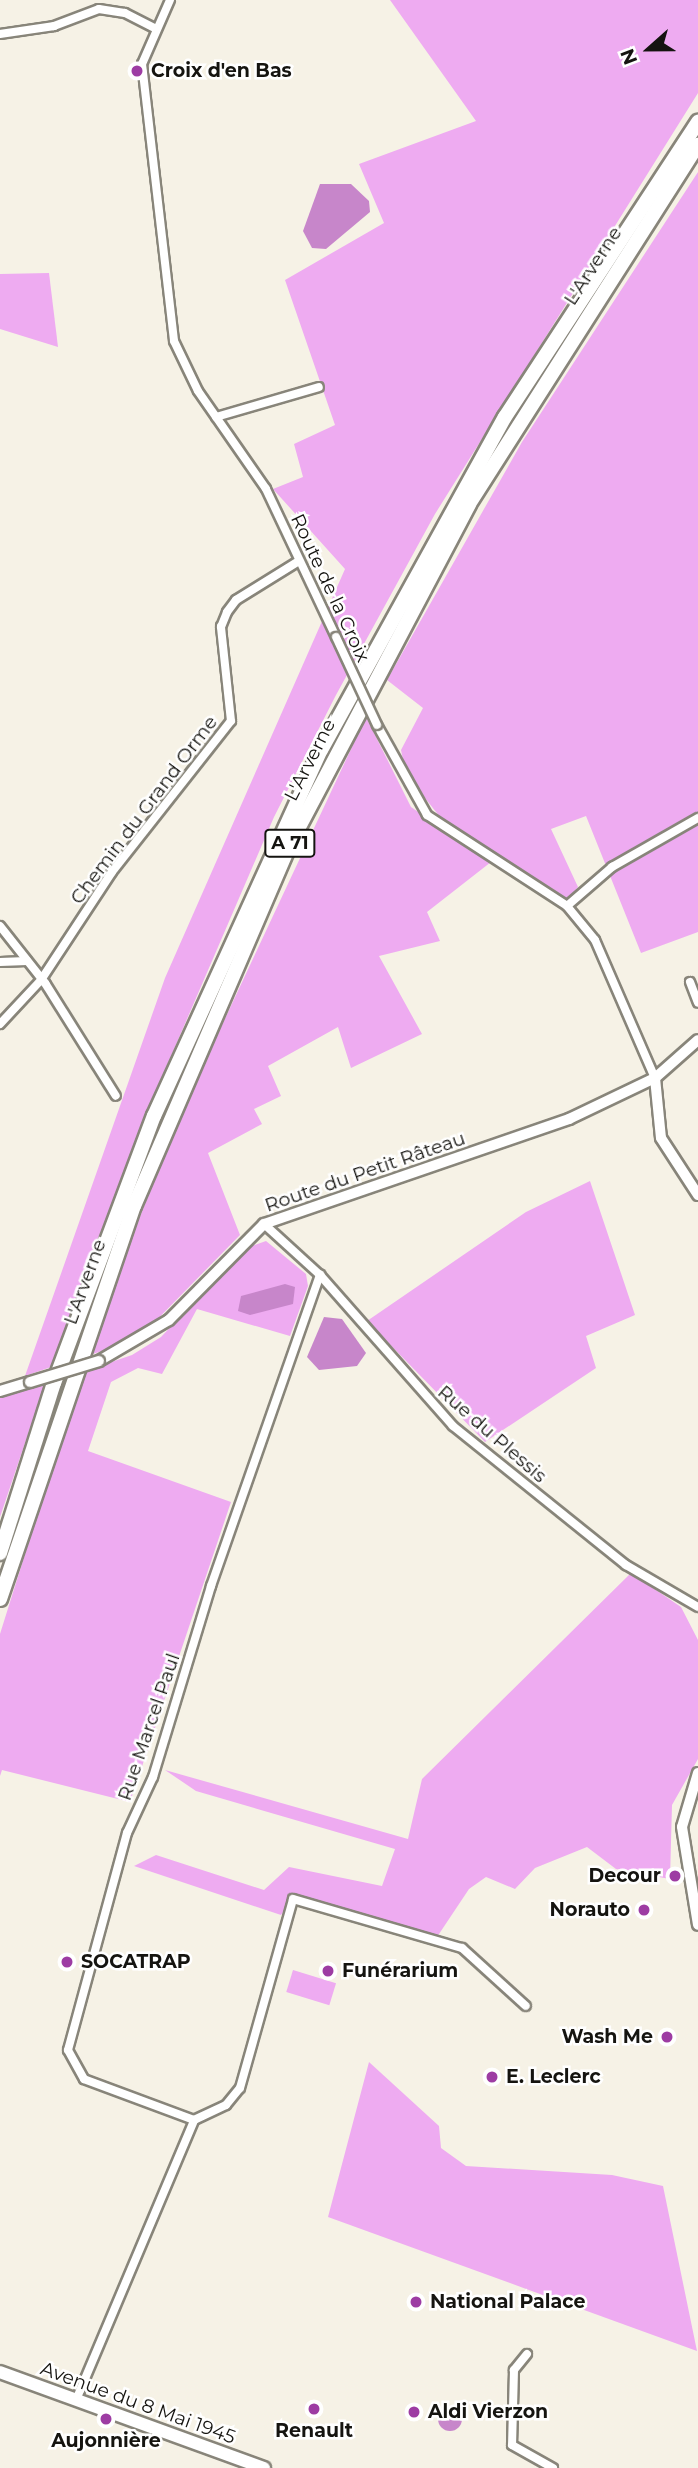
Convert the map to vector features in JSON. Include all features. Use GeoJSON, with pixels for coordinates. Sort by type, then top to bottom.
{"type":"FeatureCollection","features":[{"type":"Feature","properties":{"kind":"highway","name":"L'Arverne"},"geometry":{"type":"LineString","coordinates":[[0,1553],[54,1383],[149,1129],[321,750],[505,417],[698,122]]}},
{"type":"Feature","properties":{"kind":"highway","name":"L'Arverne"},"geometry":{"type":"LineString","coordinates":[[0,1599],[134,1206],[289,846],[469,504],[698,145]]}},
{"type":"Feature","properties":{"kind":"main road","name":"Avenue du 8 Mai 1945"},"geometry":{"type":"LineString","coordinates":[[0,2372],[255,2467]]}},
{"type":"Feature","properties":{"kind":"street","name":"Route de la Croix"},"geometry":{"type":"LineString","coordinates":[[170,0],[154,28],[142,80],[174,341],[216,417],[266,489],[377,725],[427,815],[567,906],[610,964],[654,1078]]}},
{"type":"Feature","properties":{"kind":"street"},"geometry":{"type":"LineString","coordinates":[[0,34],[54,26],[99,9],[125,13],[154,28]]}},
{"type":"Feature","properties":{"kind":"street"},"geometry":{"type":"LineString","coordinates":[[216,417],[319,387]]}},
{"type":"Feature","properties":{"kind":"street","name":"Chemin du Grand Orme"},"geometry":{"type":"LineString","coordinates":[[0,1024],[41,980],[112,872],[231,721],[221,627],[227,612],[236,600],[299,561]]}},
{"type":"Feature","properties":{"kind":"street"},"geometry":{"type":"LineString","coordinates":[[567,906],[612,867],[698,818]]}},
{"type":"Feature","properties":{"kind":"street"},"geometry":{"type":"LineString","coordinates":[[0,926],[41,980],[116,1096]]}},
{"type":"Feature","properties":{"kind":"street"},"geometry":{"type":"LineString","coordinates":[[0,962],[27,961]]}},
{"type":"Feature","properties":{"kind":"street"},"geometry":{"type":"LineString","coordinates":[[690,982],[698,1003]]}},
{"type":"Feature","properties":{"kind":"street","name":"Route du Petit Râteau"},"geometry":{"type":"LineString","coordinates":[[0,1391],[99,1361],[169,1320],[264,1224],[569,1119],[654,1078],[698,1040]]}},
{"type":"Feature","properties":{"kind":"street"},"geometry":{"type":"LineString","coordinates":[[654,1078],[661,1138],[698,1195]]}},
{"type":"Feature","properties":{"kind":"street","name":"Rue du Plessis"},"geometry":{"type":"LineString","coordinates":[[264,1224],[320,1275],[453,1426],[626,1565],[698,1607]]}},
{"type":"Feature","properties":{"kind":"street","name":"Rue Marcel Paul"},"geometry":{"type":"LineString","coordinates":[[194,2120],[84,2079],[68,2050],[127,1833],[153,1777],[211,1586],[320,1275]]}},
{"type":"Feature","properties":{"kind":"street"},"geometry":{"type":"LineString","coordinates":[[698,1773],[682,1837],[698,1924]]}},
{"type":"Feature","properties":{"kind":"street"},"geometry":{"type":"LineString","coordinates":[[76,2400],[194,2120],[236,2096],[293,1899],[462,1948],[526,2006]]}},
{"type":"Feature","properties":{"kind":"street"},"geometry":{"type":"LineString","coordinates":[[527,2354],[514,2370],[512,2445],[553,2468]]}},
{"type":"Feature","properties":{"kind":"shaded area"},"geometry":{"type":"Polygon","coordinates":[[[390,0],[698,0],[698,93],[435,514],[336,695],[274,817],[153,1098],[54,1366],[25,1376],[165,978],[345,569],[273,489],[303,477],[294,444],[335,425],[285,280],[384,223],[359,164],[476,121],[390,0]]]}},
{"type":"Feature","properties":{"kind":"shaded area"},"geometry":{"type":"Polygon","coordinates":[[[698,172],[698,932],[641,953],[586,816],[551,829],[578,887],[568,899],[440,817],[406,774],[401,750],[423,708],[387,680],[522,442],[698,172]]]}},
{"type":"Feature","properties":{"kind":"shaded area"},"geometry":{"type":"Polygon","coordinates":[[[320,184],[351,184],[369,201],[370,212],[326,249],[312,248],[303,231],[320,184]]]}},
{"type":"Feature","properties":{"kind":"shaded area"},"geometry":{"type":"Polygon","coordinates":[[[49,273],[58,347],[0,329],[0,274],[49,273]]]}},
{"type":"Feature","properties":{"kind":"shaded area"},"geometry":{"type":"Polygon","coordinates":[[[366,717],[411,807],[491,862],[427,912],[440,941],[379,956],[422,1034],[351,1068],[338,1027],[268,1066],[281,1096],[254,1109],[262,1124],[208,1153],[240,1235],[140,1337],[85,1357],[179,1117],[366,717]]]}},
{"type":"Feature","properties":{"kind":"shaded area"},"geometry":{"type":"Polygon","coordinates":[[[590,1181],[635,1315],[586,1336],[596,1368],[485,1442],[367,1321],[526,1212],[590,1181]]]}},
{"type":"Feature","properties":{"kind":"shaded area"},"geometry":{"type":"Polygon","coordinates":[[[266,1241],[306,1274],[308,1286],[290,1336],[197,1309],[162,1374],[138,1368],[111,1382],[88,1451],[231,1502],[130,1802],[2,1770],[0,1776],[0,1634],[82,1372],[132,1355],[161,1337],[246,1248],[266,1241]]]}},
{"type":"Feature","properties":{"kind":"shaded area"},"geometry":{"type":"Polygon","coordinates":[[[285,1284],[295,1287],[293,1304],[250,1315],[238,1311],[241,1296],[285,1284]]]}},
{"type":"Feature","properties":{"kind":"shaded area"},"geometry":{"type":"Polygon","coordinates":[[[324,1317],[342,1319],[366,1353],[357,1366],[319,1370],[307,1357],[324,1317]]]}},
{"type":"Feature","properties":{"kind":"shaded area"},"geometry":{"type":"Polygon","coordinates":[[[45,1384],[0,1517],[0,1398],[45,1384]]]}},
{"type":"Feature","properties":{"kind":"shaded area"},"geometry":{"type":"Polygon","coordinates":[[[631,1573],[681,1607],[698,1640],[698,1759],[672,1805],[670,1879],[616,1869],[587,1847],[535,1868],[515,1889],[486,1877],[469,1889],[435,1940],[293,1899],[281,1915],[134,1866],[156,1855],[264,1890],[289,1867],[382,1886],[395,1849],[196,1791],[165,1770],[408,1839],[422,1779],[631,1573]]]}},
{"type":"Feature","properties":{"kind":"shaded area"},"geometry":{"type":"Polygon","coordinates":[[[293,1970],[336,1983],[329,2005],[286,1992],[293,1970]]]}},
{"type":"Feature","properties":{"kind":"shaded area"},"geometry":{"type":"Polygon","coordinates":[[[369,2062],[439,2126],[441,2148],[466,2166],[612,2175],[663,2186],[697,2351],[328,2217],[369,2062]]]}},
{"type":"Feature","properties":{"kind":"shaded area"},"geometry":{"type":"Polygon","coordinates":[[[450,2407],[458,2411],[462,2419],[458,2427],[450,2431],[442,2427],[438,2419],[442,2411],[450,2407]]]}},
{"type":"Feature","properties":{"kind":"place","name":"Croix d'en Bas"},"geometry":{"type":"Point","coordinates":[137,71]}},
{"type":"Feature","properties":{"kind":"place","name":"Decour"},"geometry":{"type":"Point","coordinates":[675,1876]}},
{"type":"Feature","properties":{"kind":"place","name":"Norauto"},"geometry":{"type":"Point","coordinates":[644,1910]}},
{"type":"Feature","properties":{"kind":"place","name":"SOCATRAP"},"geometry":{"type":"Point","coordinates":[67,1962]}},
{"type":"Feature","properties":{"kind":"place","name":"Funérarium"},"geometry":{"type":"Point","coordinates":[328,1971]}},
{"type":"Feature","properties":{"kind":"place","name":"Wash Me"},"geometry":{"type":"Point","coordinates":[667,2037]}},
{"type":"Feature","properties":{"kind":"place","name":"E. Leclerc"},"geometry":{"type":"Point","coordinates":[492,2077]}},
{"type":"Feature","properties":{"kind":"place","name":"National Palace"},"geometry":{"type":"Point","coordinates":[416,2302]}},
{"type":"Feature","properties":{"kind":"place","name":"Renault"},"geometry":{"type":"Point","coordinates":[314,2409]}},
{"type":"Feature","properties":{"kind":"place","name":"Aldi Vierzon"},"geometry":{"type":"Point","coordinates":[414,2412]}},
{"type":"Feature","properties":{"kind":"place","name":"Aujonnière"},"geometry":{"type":"Point","coordinates":[106,2419]}}]}
